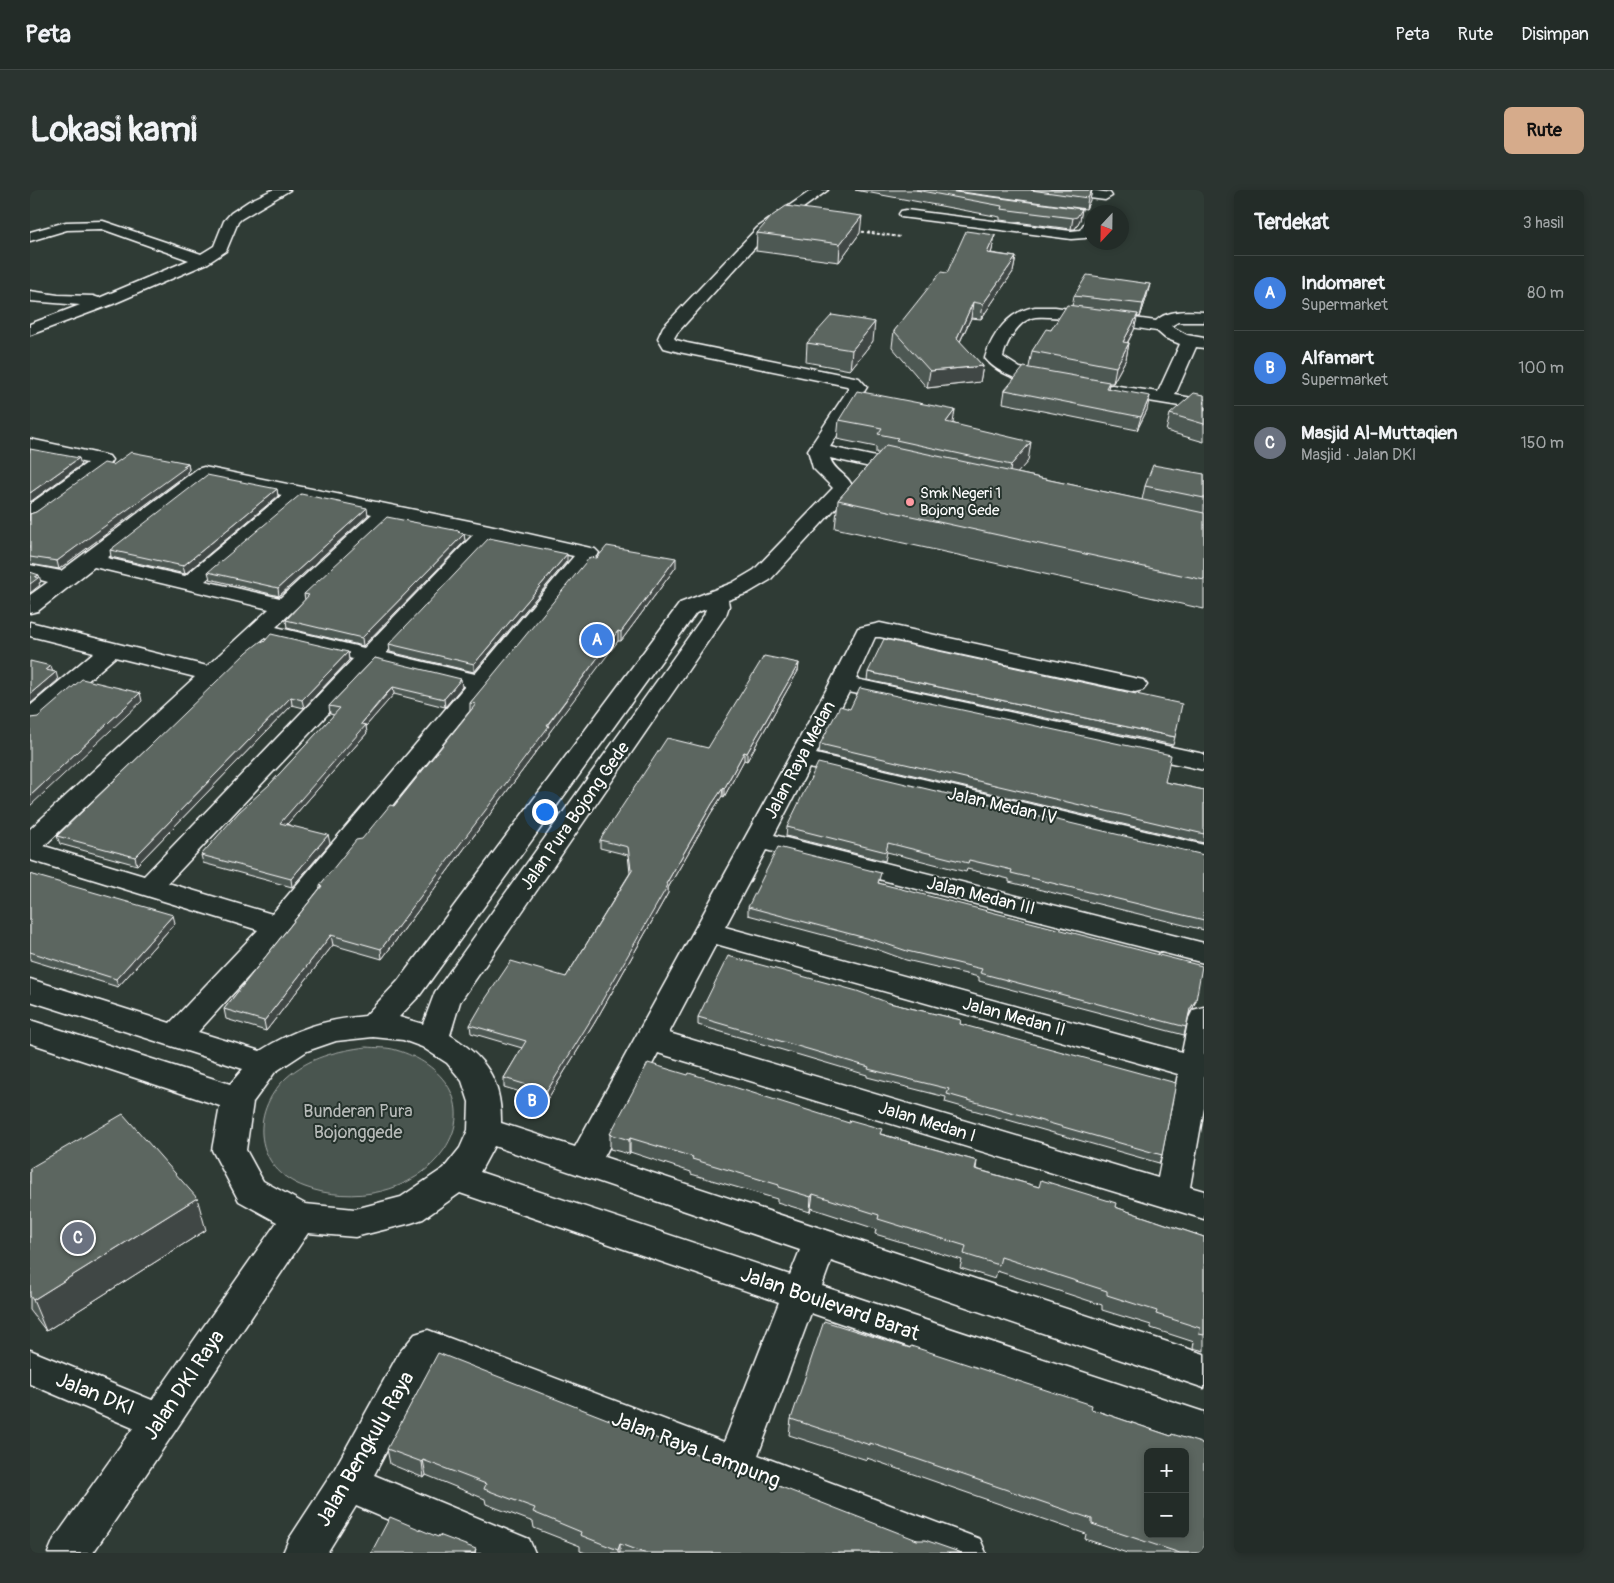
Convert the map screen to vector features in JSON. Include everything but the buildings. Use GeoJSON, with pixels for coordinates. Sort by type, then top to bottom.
{"type":"FeatureCollection","features":[{"type":"Feature","properties":{"kind":"street"},"geometry":{"type":"LineString","coordinates":[[30,330],[107,301],[203,260],[221,248],[231,221],[236,216],[254,204],[283,190]]}},
{"type":"Feature","properties":{"kind":"street"},"geometry":{"type":"LineString","coordinates":[[374,1026],[409,988],[688,608],[740,588],[762,575],[843,488],[842,484],[823,468],[818,450],[856,391],[858,387],[853,382],[685,348],[670,344],[666,338],[675,324],[757,236],[774,221],[821,190]]}},
{"type":"Feature","properties":{"kind":"street"},"geometry":{"type":"LineString","coordinates":[[1058,190],[1106,193]]}},
{"type":"Feature","properties":{"kind":"street"},"geometry":{"type":"LineString","coordinates":[[1098,205],[1106,193]]}},
{"type":"Feature","properties":{"kind":"street"},"geometry":{"type":"LineString","coordinates":[[906,214],[1071,235],[1084,234]]}},
{"type":"Feature","properties":{"kind":"street"},"geometry":{"type":"LineString","coordinates":[[30,236],[66,226],[103,225],[203,260]]}},
{"type":"Feature","properties":{"kind":"street"},"geometry":{"type":"LineString","coordinates":[[30,296],[58,300],[107,301]]}},
{"type":"Feature","properties":{"kind":"street"},"geometry":{"type":"LineString","coordinates":[[1067,382],[1020,373],[999,364],[994,358],[995,350],[1021,317],[1029,313],[1055,313],[1162,327],[1176,338],[1197,342],[1164,399]]}},
{"type":"Feature","properties":{"kind":"street"},"geometry":{"type":"LineString","coordinates":[[1162,327],[1164,322],[1170,318],[1186,316],[1204,317]]}},
{"type":"Feature","properties":{"kind":"street"},"geometry":{"type":"LineString","coordinates":[[1096,388],[1204,405]]}},
{"type":"Feature","properties":{"kind":"street"},"geometry":{"type":"LineString","coordinates":[[30,445],[102,460],[102,462],[30,514]]}},
{"type":"Feature","properties":{"kind":"street"},"geometry":{"type":"LineString","coordinates":[[818,450],[924,473]]}},
{"type":"Feature","properties":{"kind":"street"},"geometry":{"type":"LineString","coordinates":[[30,606],[204,473],[588,553],[588,556],[278,926],[175,1037]]}},
{"type":"Feature","properties":{"kind":"street"},"geometry":{"type":"LineString","coordinates":[[188,584],[297,493]]}},
{"type":"Feature","properties":{"kind":"street"},"geometry":{"type":"LineString","coordinates":[[30,495],[50,500]]}},
{"type":"Feature","properties":{"kind":"street"},"geometry":{"type":"LineString","coordinates":[[30,844],[388,510]]}},
{"type":"Feature","properties":{"kind":"street"},"geometry":{"type":"LineString","coordinates":[[149,887],[489,531]]}},
{"type":"Feature","properties":{"kind":"street"},"geometry":{"type":"LineString","coordinates":[[90,560],[285,606]]}},
{"type":"Feature","properties":{"kind":"street"},"geometry":{"type":"LineString","coordinates":[[30,571],[66,579]]}},
{"type":"Feature","properties":{"kind":"street","name":"Jalan Pura Bojong Gede"},"geometry":{"type":"LineString","coordinates":[[433,1038],[446,1000],[715,615],[718,606],[717,596]]}},
{"type":"Feature","properties":{"kind":"street"},"geometry":{"type":"LineString","coordinates":[[30,629],[212,674]]}},
{"type":"Feature","properties":{"kind":"street"},"geometry":{"type":"LineString","coordinates":[[260,630],[482,683]]}},
{"type":"Feature","properties":{"kind":"street"},"geometry":{"type":"LineString","coordinates":[[842,682],[866,633],[871,630],[880,630],[1135,685]]}},
{"type":"Feature","properties":{"kind":"street"},"geometry":{"type":"LineString","coordinates":[[30,718],[111,649]]}},
{"type":"Feature","properties":{"kind":"street","name":"Jalan Raya Medan"},"geometry":{"type":"LineString","coordinates":[[583,1164],[842,682],[1204,762]]}},
{"type":"Feature","properties":{"kind":"street","name":"Jalan Medan IV"},"geometry":{"type":"LineString","coordinates":[[801,758],[1204,854]]}},
{"type":"Feature","properties":{"kind":"street","name":"Jalan Medan III"},"geometry":{"type":"LineString","coordinates":[[757,839],[1204,953]]}},
{"type":"Feature","properties":{"kind":"street"},"geometry":{"type":"LineString","coordinates":[[30,851],[278,926]]}},
{"type":"Feature","properties":{"kind":"street","name":"Jalan Medan II"},"geometry":{"type":"LineString","coordinates":[[707,932],[1195,1067]]}},
{"type":"Feature","properties":{"kind":"street"},"geometry":{"type":"LineString","coordinates":[[30,990],[264,1064]]}},
{"type":"Feature","properties":{"kind":"street"},"geometry":{"type":"LineString","coordinates":[[1172,1196],[1204,1018]]}},
{"type":"Feature","properties":{"kind":"street"},"geometry":{"type":"LineString","coordinates":[[374,1026],[405,1029],[433,1038],[458,1055],[476,1076],[485,1102],[484,1130],[474,1155],[456,1178],[411,1209],[355,1223],[298,1218],[251,1191],[229,1150],[237,1099],[264,1064],[296,1043],[334,1030],[374,1026]]}},
{"type":"Feature","properties":{"kind":"street"},"geometry":{"type":"LineString","coordinates":[[30,1032],[237,1099]]}},
{"type":"Feature","properties":{"kind":"street","name":"Jalan Medan I"},"geometry":{"type":"LineString","coordinates":[[650,1039],[1204,1205]]}},
{"type":"Feature","properties":{"kind":"street"},"geometry":{"type":"LineString","coordinates":[[484,1130],[1204,1371]]}},
{"type":"Feature","properties":{"kind":"street","name":"Jalan Boulevard Barat"},"geometry":{"type":"LineString","coordinates":[[456,1178],[1204,1430]]}},
{"type":"Feature","properties":{"kind":"street","name":"Jalan DKI Raya"},"geometry":{"type":"LineString","coordinates":[[81,1550],[160,1421],[298,1218]]}},
{"type":"Feature","properties":{"kind":"street"},"geometry":{"type":"LineString","coordinates":[[735,1465],[820,1243]]}},
{"type":"Feature","properties":{"kind":"street","name":"Jalan Raya Lampung"},"geometry":{"type":"LineString","coordinates":[[428,1346],[964,1553]]}},
{"type":"Feature","properties":{"kind":"street","name":"Jalan Bengkulu Raya"},"geometry":{"type":"LineString","coordinates":[[304,1553],[348,1483],[412,1365],[428,1346]]}},
{"type":"Feature","properties":{"kind":"street","name":"Jalan DKI"},"geometry":{"type":"LineString","coordinates":[[30,1367],[160,1421]]}},
{"type":"Feature","properties":{"kind":"street"},"geometry":{"type":"LineString","coordinates":[[348,1483],[514,1553]]}},
{"type":"Feature","properties":{"kind":"path"},"geometry":{"type":"LineString","coordinates":[[852,230],[901,237]]}},
{"type":"Feature","properties":{"kind":"green space","name":"Bunderan Pura Bojonggede"},"geometry":{"type":"Polygon","coordinates":[[[366,1047],[393,1049],[413,1056],[440,1075],[449,1088],[455,1102],[456,1117],[453,1133],[444,1150],[431,1165],[416,1177],[399,1186],[380,1191],[342,1195],[305,1187],[288,1179],[275,1167],[267,1154],[262,1139],[262,1123],[266,1107],[274,1092],[286,1078],[314,1060],[334,1053],[366,1047]]]}},
{"type":"Feature","properties":{"kind":"place","name":"Smk Negeri 1 Bojong Gede"},"geometry":{"type":"Point","coordinates":[910,502]}},
{"type":"Feature","properties":{"kind":"place","name":"Indomaret"},"geometry":{"type":"Point","coordinates":[597,640]}},
{"type":"Feature","properties":{"kind":"place","name":"Alfamart"},"geometry":{"type":"Point","coordinates":[532,1101]}},
{"type":"Feature","properties":{"kind":"place","name":"Masjid Al-Muttaqien"},"geometry":{"type":"Point","coordinates":[78,1238]}}]}
